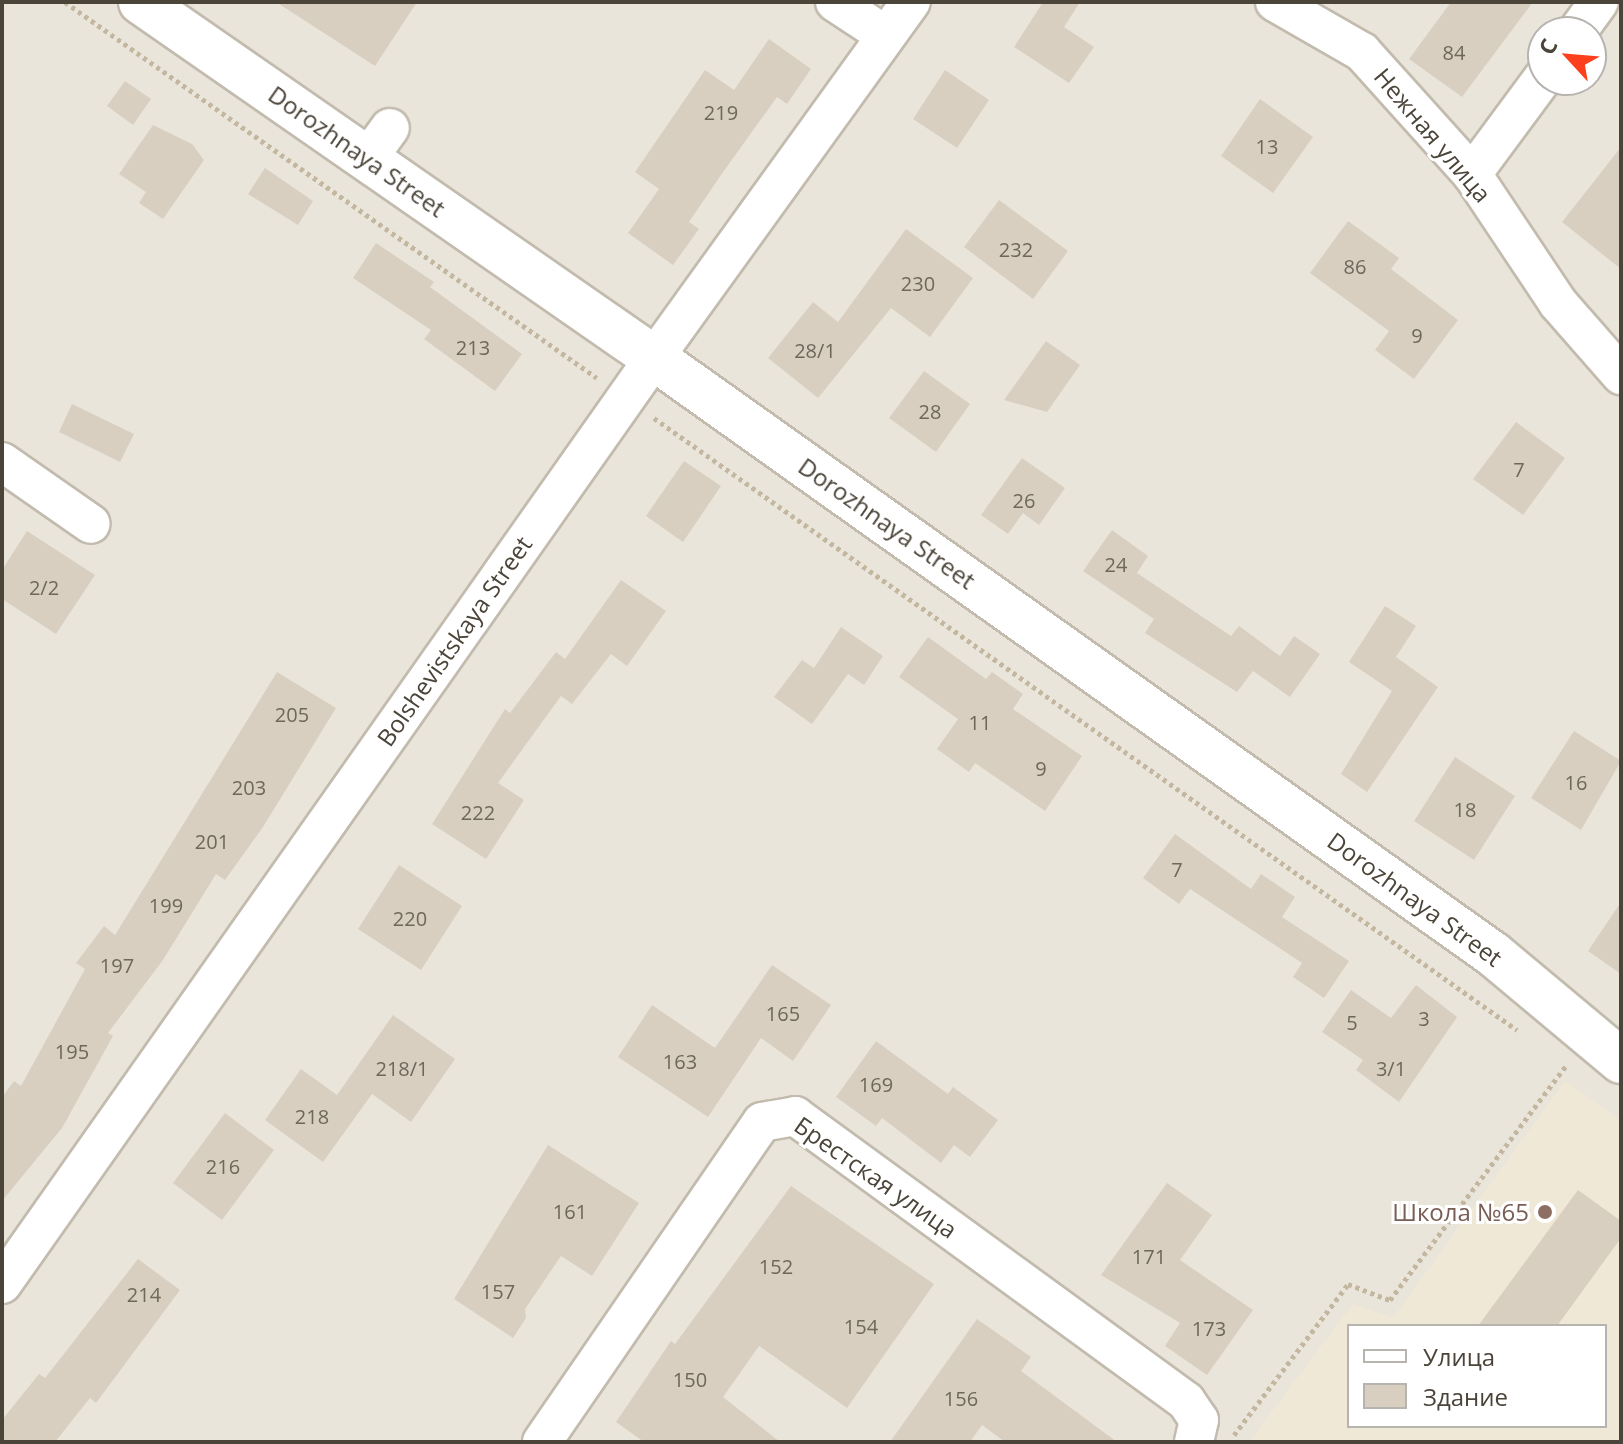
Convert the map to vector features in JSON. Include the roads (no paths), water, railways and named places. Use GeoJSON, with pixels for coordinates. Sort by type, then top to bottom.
{"type":"FeatureCollection","features":[{"type":"Feature","properties":{"kind":"street","name":"Dorozhnaya Street"},"geometry":{"type":"LineString","coordinates":[[141,2],[379,143],[654,358],[1493,954],[1582,1058]]}},
{"type":"Feature","properties":{"kind":"street"},"geometry":{"type":"LineString","coordinates":[[835,2],[885,35]]}},
{"type":"Feature","properties":{"kind":"street","name":"Bolshevistskaya Street"},"geometry":{"type":"LineString","coordinates":[[2,1284],[654,358],[911,2]]}},
{"type":"Feature","properties":{"kind":"street","name":"Нежная улица"},"geometry":{"type":"LineString","coordinates":[[1275,2],[1362,52],[1472,174],[1558,303],[1621,375]]}},
{"type":"Feature","properties":{"kind":"street"},"geometry":{"type":"LineString","coordinates":[[1472,174],[1530,96]]}},
{"type":"Feature","properties":{"kind":"street"},"geometry":{"type":"LineString","coordinates":[[2,462],[91,524]]}},
{"type":"Feature","properties":{"kind":"street","name":"Брестская улица"},"geometry":{"type":"LineString","coordinates":[[542,1442],[762,1122],[795,1116],[1186,1401],[1199,1420],[1194,1442]]}},
{"type":"Feature","properties":{"kind":"place","name":"Школа №65"},"geometry":{"type":"Point","coordinates":[1545,1212]}}]}
